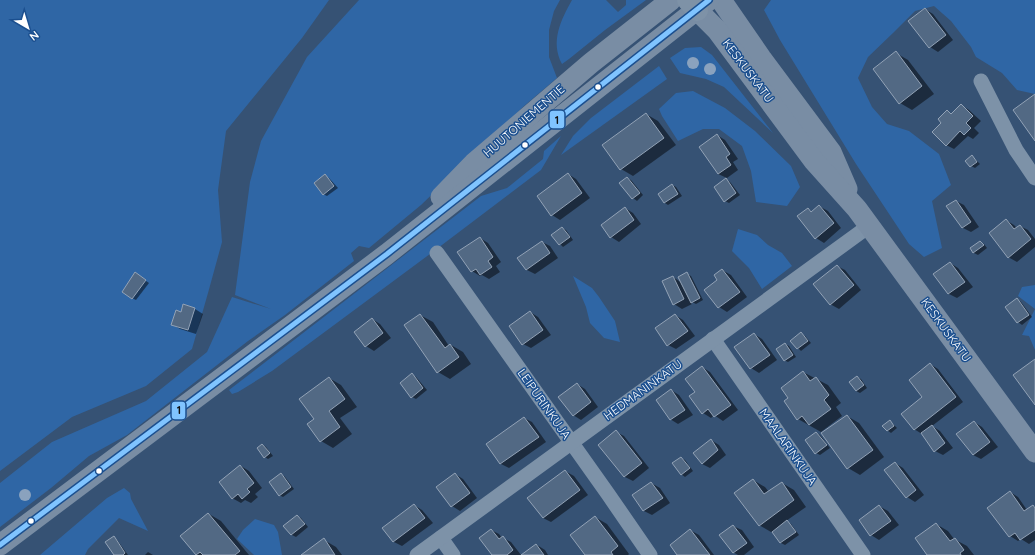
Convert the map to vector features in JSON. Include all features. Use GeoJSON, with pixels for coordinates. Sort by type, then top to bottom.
{"type":"FeatureCollection","features":[{"type":"Feature","properties":{"kind":"main road","name":"HUUTONIEMENTIE"},"geometry":{"type":"LineString","coordinates":[[387,254],[474,164],[591,63],[671,0]]}},
{"type":"Feature","properties":{"kind":"main road","name":"KESKUSKATU"},"geometry":{"type":"LineString","coordinates":[[721,0],[761,58],[830,152],[857,209]]}},
{"type":"Feature","properties":{"kind":"main road","name":"HUUTONIEMENTIE"},"geometry":{"type":"LineString","coordinates":[[0,545],[387,254],[698,3]]}},
{"type":"Feature","properties":{"kind":"main road","name":"KESKUSKATU"},"geometry":{"type":"LineString","coordinates":[[698,3],[814,161],[857,209],[1032,441]]}},
{"type":"Feature","properties":{"kind":"street"},"geometry":{"type":"LineString","coordinates":[[981,81],[1016,150],[1035,178]]}},
{"type":"Feature","properties":{"kind":"street","name":"HEDMANINKATU"},"geometry":{"type":"LineString","coordinates":[[417,555],[869,226]]}},
{"type":"Feature","properties":{"kind":"street","name":"LEIPURINKUJA"},"geometry":{"type":"LineString","coordinates":[[437,253],[650,555]]}},
{"type":"Feature","properties":{"kind":"street","name":"MAALARINKUJA"},"geometry":{"type":"LineString","coordinates":[[713,339],[863,555]]}},
{"type":"Feature","properties":{"kind":"street"},"geometry":{"type":"LineString","coordinates":[[441,538],[453,555]]}},
{"type":"Feature","properties":{"kind":"shaded area"},"geometry":{"type":"Polygon","coordinates":[[[0,0],[329,0],[302,38],[226,131],[218,190],[222,242],[192,349],[146,386],[72,417],[0,471],[0,0]]]}},
{"type":"Feature","properties":{"kind":"shaded area"},"geometry":{"type":"Polygon","coordinates":[[[359,0],[560,0],[554,11],[549,30],[549,57],[557,78],[524,106],[421,205],[369,248],[359,246],[351,253],[354,261],[127,435],[89,456],[51,488],[0,527],[0,483],[52,442],[146,401],[207,352],[232,297],[271,309],[235,295],[250,182],[261,141],[307,57],[359,0]]]}},
{"type":"Feature","properties":{"kind":"shaded area"},"geometry":{"type":"Polygon","coordinates":[[[572,0],[606,0],[618,12],[626,5],[626,0],[646,0],[562,64],[557,47],[558,31],[572,0]]]}},
{"type":"Feature","properties":{"kind":"shaded area"},"geometry":{"type":"Polygon","coordinates":[[[771,0],[1035,0],[1035,94],[1017,90],[1002,73],[976,57],[971,47],[951,21],[934,6],[915,11],[868,57],[858,78],[872,107],[887,124],[909,131],[939,154],[951,185],[932,201],[942,248],[924,257],[909,244],[856,164],[780,40],[764,10],[771,0]]]}},
{"type":"Feature","properties":{"kind":"shaded area"},"geometry":{"type":"Polygon","coordinates":[[[701,47],[712,55],[773,133],[724,87],[706,79],[680,73],[670,58],[685,48],[701,47]]]}},
{"type":"Feature","properties":{"kind":"shaded area"},"geometry":{"type":"Polygon","coordinates":[[[659,66],[667,79],[561,155],[573,136],[591,118],[659,66]]]}},
{"type":"Feature","properties":{"kind":"shaded area"},"geometry":{"type":"Polygon","coordinates":[[[693,91],[725,108],[755,131],[791,166],[800,187],[787,206],[756,202],[751,171],[742,146],[719,129],[703,129],[678,141],[659,109],[676,93],[693,91]]]}},
{"type":"Feature","properties":{"kind":"shaded area"},"geometry":{"type":"Polygon","coordinates":[[[561,136],[541,170],[272,371],[238,392],[232,394],[229,390],[481,196],[507,188],[543,159],[544,151],[561,136]]]}},
{"type":"Feature","properties":{"kind":"shaded area"},"geometry":{"type":"Polygon","coordinates":[[[738,229],[757,235],[768,245],[782,253],[792,266],[762,289],[749,268],[732,251],[738,229]]]}},
{"type":"Feature","properties":{"kind":"shaded area"},"geometry":{"type":"Polygon","coordinates":[[[573,276],[592,288],[599,297],[615,321],[620,342],[604,338],[590,323],[586,307],[573,276]]]}},
{"type":"Feature","properties":{"kind":"shaded area"},"geometry":{"type":"Polygon","coordinates":[[[1035,285],[1035,309],[1018,296],[1022,287],[1035,285]]]}},
{"type":"Feature","properties":{"kind":"shaded area"},"geometry":{"type":"Polygon","coordinates":[[[1035,309],[1035,350],[1029,336],[1022,335],[1035,309]]]}},
{"type":"Feature","properties":{"kind":"shaded area"},"geometry":{"type":"Polygon","coordinates":[[[124,488],[130,493],[131,499],[148,531],[119,518],[88,549],[85,555],[40,555],[107,498],[124,488]]]}},
{"type":"Feature","properties":{"kind":"shaded area"},"geometry":{"type":"Polygon","coordinates":[[[255,519],[274,525],[278,532],[282,555],[254,555],[237,539],[243,530],[255,519]]]}},
{"type":"Feature","properties":{"kind":"building"},"geometry":{"type":"Polygon","coordinates":[[[925,8],[946,35],[929,48],[908,21],[925,8]]]}},
{"type":"Feature","properties":{"kind":"building"},"geometry":{"type":"Polygon","coordinates":[[[896,51],[922,86],[899,104],[873,69],[896,51]]]}},
{"type":"Feature","properties":{"kind":"building"},"geometry":{"type":"Polygon","coordinates":[[[1035,94],[1035,141],[1013,110],[1035,94]]]}},
{"type":"Feature","properties":{"kind":"building"},"geometry":{"type":"Polygon","coordinates":[[[961,104],[973,116],[966,123],[971,128],[964,135],[960,131],[946,146],[932,132],[941,123],[938,119],[947,110],[951,114],[961,104]]]}},
{"type":"Feature","properties":{"kind":"building"},"geometry":{"type":"Polygon","coordinates":[[[646,113],[664,138],[620,170],[602,145],[646,113]]]}},
{"type":"Feature","properties":{"kind":"building"},"geometry":{"type":"Polygon","coordinates":[[[717,134],[730,154],[726,157],[731,165],[718,174],[699,147],[717,134]]]}},
{"type":"Feature","properties":{"kind":"building"},"geometry":{"type":"Polygon","coordinates":[[[972,155],[977,162],[970,167],[965,161],[972,155]]]}},
{"type":"Feature","properties":{"kind":"building"},"geometry":{"type":"Polygon","coordinates":[[[568,173],[582,193],[551,216],[537,196],[568,173]]]}},
{"type":"Feature","properties":{"kind":"building"},"geometry":{"type":"Polygon","coordinates":[[[325,174],[334,186],[323,195],[314,183],[325,174]]]}},
{"type":"Feature","properties":{"kind":"building"},"geometry":{"type":"Polygon","coordinates":[[[627,177],[640,193],[632,199],[619,183],[627,177]]]}},
{"type":"Feature","properties":{"kind":"building"},"geometry":{"type":"Polygon","coordinates":[[[726,178],[736,193],[724,202],[714,187],[726,178]]]}},
{"type":"Feature","properties":{"kind":"building"},"geometry":{"type":"Polygon","coordinates":[[[672,184],[678,194],[664,203],[658,194],[672,184]]]}},
{"type":"Feature","properties":{"kind":"building"},"geometry":{"type":"Polygon","coordinates":[[[956,200],[971,222],[962,228],[946,206],[956,200]]]}},
{"type":"Feature","properties":{"kind":"building"},"geometry":{"type":"Polygon","coordinates":[[[819,205],[834,223],[815,239],[797,216],[808,208],[811,212],[819,205]]]}},
{"type":"Feature","properties":{"kind":"building"},"geometry":{"type":"Polygon","coordinates":[[[625,207],[634,220],[610,238],[601,225],[625,207]]]}},
{"type":"Feature","properties":{"kind":"building"},"geometry":{"type":"Polygon","coordinates":[[[1006,219],[1014,229],[1020,225],[1031,239],[1008,258],[989,233],[1006,219]]]}},
{"type":"Feature","properties":{"kind":"building"},"geometry":{"type":"Polygon","coordinates":[[[562,227],[570,237],[559,245],[551,235],[562,227]]]}},
{"type":"Feature","properties":{"kind":"building"},"geometry":{"type":"Polygon","coordinates":[[[480,237],[493,257],[488,261],[492,267],[480,275],[476,269],[471,272],[457,252],[480,237]]]}},
{"type":"Feature","properties":{"kind":"building"},"geometry":{"type":"Polygon","coordinates":[[[542,241],[550,253],[526,270],[517,258],[542,241]]]}},
{"type":"Feature","properties":{"kind":"building"},"geometry":{"type":"Polygon","coordinates":[[[980,241],[984,245],[973,253],[970,248],[980,241]]]}},
{"type":"Feature","properties":{"kind":"building"},"geometry":{"type":"Polygon","coordinates":[[[950,262],[965,282],[948,294],[933,274],[950,262]]]}},
{"type":"Feature","properties":{"kind":"building"},"geometry":{"type":"Polygon","coordinates":[[[837,265],[854,285],[830,305],[813,284],[837,265]]]}},
{"type":"Feature","properties":{"kind":"building"},"geometry":{"type":"Polygon","coordinates":[[[722,269],[740,292],[718,308],[704,290],[717,280],[714,275],[722,269]]]}},
{"type":"Feature","properties":{"kind":"building"},"geometry":{"type":"Polygon","coordinates":[[[135,272],[146,280],[132,299],[122,292],[135,272]]]}},
{"type":"Feature","properties":{"kind":"building"},"geometry":{"type":"Polygon","coordinates":[[[687,272],[700,298],[691,303],[678,277],[687,272]]]}},
{"type":"Feature","properties":{"kind":"building"},"geometry":{"type":"Polygon","coordinates":[[[673,276],[684,299],[673,305],[662,281],[673,276]]]}},
{"type":"Feature","properties":{"kind":"building"},"geometry":{"type":"Polygon","coordinates":[[[1017,298],[1029,315],[1017,323],[1005,307],[1017,298]]]}},
{"type":"Feature","properties":{"kind":"building"},"geometry":{"type":"Polygon","coordinates":[[[183,304],[195,308],[188,330],[171,325],[176,310],[181,312],[183,304]]]}},
{"type":"Feature","properties":{"kind":"building"},"geometry":{"type":"Polygon","coordinates":[[[530,311],[543,330],[522,345],[509,326],[530,311]]]}},
{"type":"Feature","properties":{"kind":"building"},"geometry":{"type":"Polygon","coordinates":[[[420,314],[445,348],[450,344],[459,357],[437,373],[404,325],[420,314]]]}},
{"type":"Feature","properties":{"kind":"building"},"geometry":{"type":"Polygon","coordinates":[[[675,314],[688,331],[667,346],[655,328],[675,314]]]}},
{"type":"Feature","properties":{"kind":"building"},"geometry":{"type":"Polygon","coordinates":[[[372,318],[383,333],[365,347],[354,332],[372,318]]]}},
{"type":"Feature","properties":{"kind":"building"},"geometry":{"type":"Polygon","coordinates":[[[801,332],[808,341],[797,349],[790,341],[801,332]]]}},
{"type":"Feature","properties":{"kind":"building"},"geometry":{"type":"Polygon","coordinates":[[[754,333],[770,355],[750,369],[734,347],[754,333]]]}},
{"type":"Feature","properties":{"kind":"building"},"geometry":{"type":"Polygon","coordinates":[[[785,343],[793,355],[784,361],[776,349],[785,343]]]}},
{"type":"Feature","properties":{"kind":"building"},"geometry":{"type":"Polygon","coordinates":[[[1035,359],[1035,405],[1013,375],[1035,359]]]}},
{"type":"Feature","properties":{"kind":"building"},"geometry":{"type":"Polygon","coordinates":[[[930,363],[956,397],[914,430],[901,414],[922,397],[909,380],[930,363]]]}},
{"type":"Feature","properties":{"kind":"building"},"geometry":{"type":"Polygon","coordinates":[[[702,366],[731,405],[714,417],[708,409],[702,414],[689,396],[695,392],[685,379],[702,366]]]}},
{"type":"Feature","properties":{"kind":"building"},"geometry":{"type":"Polygon","coordinates":[[[803,371],[810,381],[816,377],[829,395],[824,400],[831,409],[809,425],[802,416],[797,420],[784,401],[788,398],[781,388],[803,371]]]}},
{"type":"Feature","properties":{"kind":"building"},"geometry":{"type":"Polygon","coordinates":[[[412,373],[423,388],[411,398],[400,383],[412,373]]]}},
{"type":"Feature","properties":{"kind":"building"},"geometry":{"type":"Polygon","coordinates":[[[857,376],[864,385],[856,391],[849,382],[857,376]]]}},
{"type":"Feature","properties":{"kind":"building"},"geometry":{"type":"Polygon","coordinates":[[[329,377],[345,399],[329,411],[340,427],[320,442],[307,424],[314,419],[299,399],[329,377]]]}},
{"type":"Feature","properties":{"kind":"building"},"geometry":{"type":"Polygon","coordinates":[[[577,383],[591,402],[573,416],[558,397],[577,383]]]}},
{"type":"Feature","properties":{"kind":"building"},"geometry":{"type":"Polygon","coordinates":[[[671,389],[685,410],[670,420],[656,400],[671,389]]]}},
{"type":"Feature","properties":{"kind":"building"},"geometry":{"type":"Polygon","coordinates":[[[847,415],[873,450],[847,469],[821,433],[847,415]]]}},
{"type":"Feature","properties":{"kind":"building"},"geometry":{"type":"Polygon","coordinates":[[[524,417],[539,437],[500,464],[486,444],[524,417]]]}},
{"type":"Feature","properties":{"kind":"building"},"geometry":{"type":"Polygon","coordinates":[[[890,420],[894,426],[887,431],[882,426],[890,420]]]}},
{"type":"Feature","properties":{"kind":"building"},"geometry":{"type":"Polygon","coordinates":[[[974,421],[990,442],[973,455],[956,434],[974,421]]]}},
{"type":"Feature","properties":{"kind":"building"},"geometry":{"type":"Polygon","coordinates":[[[932,425],[945,443],[934,452],[921,433],[932,425]]]}},
{"type":"Feature","properties":{"kind":"building"},"geometry":{"type":"Polygon","coordinates":[[[616,430],[642,463],[624,477],[598,445],[616,430]]]}},
{"type":"Feature","properties":{"kind":"building"},"geometry":{"type":"Polygon","coordinates":[[[816,432],[827,445],[815,454],[805,440],[816,432]]]}},
{"type":"Feature","properties":{"kind":"building"},"geometry":{"type":"Polygon","coordinates":[[[711,439],[718,450],[702,464],[693,453],[711,439]]]}},
{"type":"Feature","properties":{"kind":"building"},"geometry":{"type":"Polygon","coordinates":[[[262,444],[270,453],[264,458],[257,448],[262,444]]]}},
{"type":"Feature","properties":{"kind":"building"},"geometry":{"type":"Polygon","coordinates":[[[681,457],[690,468],[681,475],[672,463],[681,457]]]}},
{"type":"Feature","properties":{"kind":"building"},"geometry":{"type":"Polygon","coordinates":[[[895,462],[916,490],[906,498],[884,470],[895,462]]]}},
{"type":"Feature","properties":{"kind":"building"},"geometry":{"type":"Polygon","coordinates":[[[240,465],[254,483],[247,489],[250,492],[242,499],[238,494],[232,499],[219,482],[240,465]]]}},
{"type":"Feature","properties":{"kind":"building"},"geometry":{"type":"Polygon","coordinates":[[[565,470],[580,490],[543,518],[527,498],[565,470]]]}},
{"type":"Feature","properties":{"kind":"building"},"geometry":{"type":"Polygon","coordinates":[[[281,473],[291,487],[279,496],[269,482],[281,473]]]}},
{"type":"Feature","properties":{"kind":"building"},"geometry":{"type":"Polygon","coordinates":[[[455,473],[470,493],[451,507],[436,487],[455,473]]]}},
{"type":"Feature","properties":{"kind":"building"},"geometry":{"type":"Polygon","coordinates":[[[753,479],[764,494],[782,482],[794,500],[759,526],[734,493],[753,479]]]}},
{"type":"Feature","properties":{"kind":"building"},"geometry":{"type":"Polygon","coordinates":[[[651,482],[663,498],[643,511],[632,495],[651,482]]]}},
{"type":"Feature","properties":{"kind":"building"},"geometry":{"type":"Polygon","coordinates":[[[1010,491],[1024,511],[1033,505],[1035,508],[1035,530],[1020,540],[1015,533],[1009,537],[987,508],[1010,491]]]}},
{"type":"Feature","properties":{"kind":"building"},"geometry":{"type":"Polygon","coordinates":[[[414,504],[425,518],[393,542],[382,528],[414,504]]]}},
{"type":"Feature","properties":{"kind":"building"},"geometry":{"type":"Polygon","coordinates":[[[879,505],[891,521],[870,536],[859,520],[879,505]]]}},
{"type":"Feature","properties":{"kind":"building"},"geometry":{"type":"Polygon","coordinates":[[[208,513],[240,551],[235,555],[203,555],[200,552],[196,555],[180,536],[208,513]]]}},
{"type":"Feature","properties":{"kind":"building"},"geometry":{"type":"Polygon","coordinates":[[[297,515],[305,524],[291,535],[283,526],[297,515]]]}},
{"type":"Feature","properties":{"kind":"building"},"geometry":{"type":"Polygon","coordinates":[[[595,516],[618,546],[611,552],[613,555],[585,555],[570,535],[595,516]]]}},
{"type":"Feature","properties":{"kind":"building"},"geometry":{"type":"Polygon","coordinates":[[[787,520],[796,532],[780,543],[772,532],[787,520]]]}},
{"type":"Feature","properties":{"kind":"building"},"geometry":{"type":"Polygon","coordinates":[[[936,523],[950,541],[955,538],[964,550],[960,553],[961,555],[927,555],[915,538],[936,523]]]}},
{"type":"Feature","properties":{"kind":"building"},"geometry":{"type":"Polygon","coordinates":[[[733,525],[747,543],[733,553],[719,535],[733,525]]]}},
{"type":"Feature","properties":{"kind":"building"},"geometry":{"type":"Polygon","coordinates":[[[491,529],[499,539],[503,536],[513,550],[507,555],[492,555],[479,538],[491,529]]]}},
{"type":"Feature","properties":{"kind":"building"},"geometry":{"type":"Polygon","coordinates":[[[690,529],[710,555],[677,555],[670,545],[690,529]]]}},
{"type":"Feature","properties":{"kind":"building"},"geometry":{"type":"Polygon","coordinates":[[[114,536],[125,553],[123,555],[114,555],[105,542],[114,536]]]}},
{"type":"Feature","properties":{"kind":"building"},"geometry":{"type":"Polygon","coordinates":[[[324,538],[335,555],[301,555],[324,538]]]}},
{"type":"Feature","properties":{"kind":"building"},"geometry":{"type":"Polygon","coordinates":[[[536,544],[544,555],[521,555],[536,544]]]}},
{"type":"Feature","properties":{"kind":"transit line","name":"1"},"geometry":{"type":"LineString","coordinates":[[0,545],[387,254],[709,0]]}}]}
